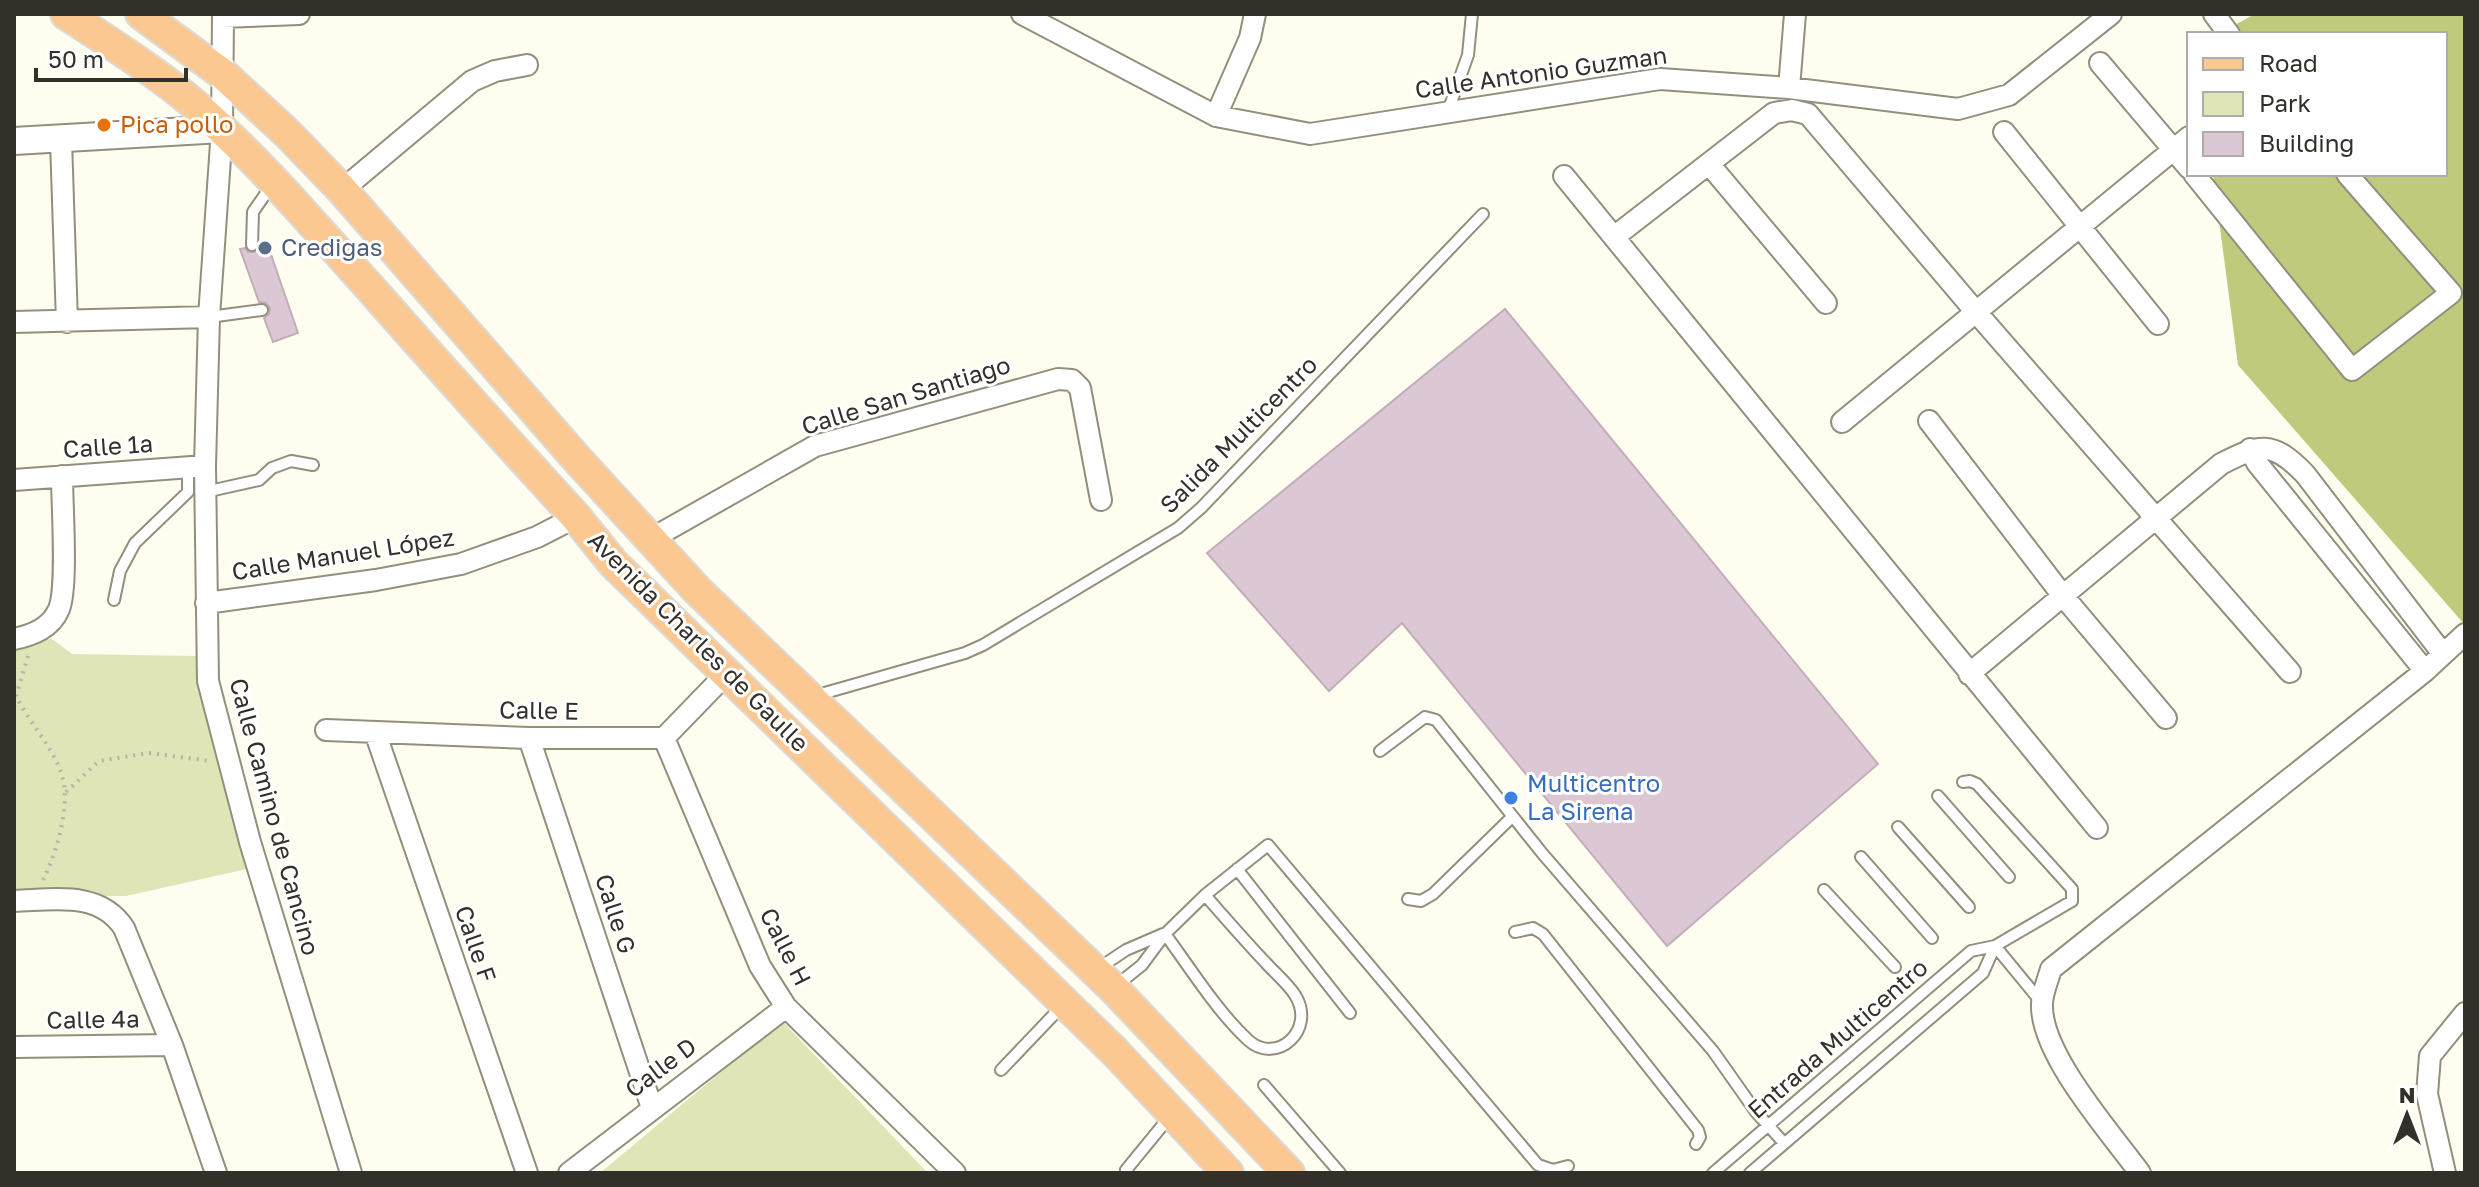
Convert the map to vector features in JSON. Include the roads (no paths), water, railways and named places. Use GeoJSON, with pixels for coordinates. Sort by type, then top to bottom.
{"type":"FeatureCollection","features":[{"type":"Feature","properties":{"kind":"main road","name":"Avenida Charles de Gaulle"},"geometry":{"type":"LineString","coordinates":[[66,14],[127,54],[192,102],[222,129],[274,182],[576,517],[613,563],[1064,1004],[1228,1173]]}},
{"type":"Feature","properties":{"kind":"main road","name":"Avenida Charles de Gaulle"},"geometry":{"type":"LineString","coordinates":[[141,14],[224,75],[288,134],[342,190],[640,531],[807,698],[1104,979],[1289,1173]]}},
{"type":"Feature","properties":{"kind":"main road"},"geometry":{"type":"LineString","coordinates":[[14,141],[222,129]]}},
{"type":"Feature","properties":{"kind":"main road"},"geometry":{"type":"LineString","coordinates":[[726,674],[768,694],[779,688],[775,667]]}},
{"type":"Feature","properties":{"kind":"main road"},"geometry":{"type":"LineString","coordinates":[[782,727],[778,718],[779,709],[789,705],[817,729],[828,733],[841,730]]}},
{"type":"Feature","properties":{"kind":"street"},"geometry":{"type":"LineString","coordinates":[[224,75],[223,15],[299,14]]}},
{"type":"Feature","properties":{"kind":"street","name":"Calle Antonio Guzman"},"geometry":{"type":"LineString","coordinates":[[1022,14],[1216,116],[1310,134],[1660,79],[1789,88],[1958,109],[2009,95],[2111,14]]}},
{"type":"Feature","properties":{"kind":"street"},"geometry":{"type":"LineString","coordinates":[[1216,116],[1250,38],[1255,14]]}},
{"type":"Feature","properties":{"kind":"street"},"geometry":{"type":"LineString","coordinates":[[1789,88],[1795,14]]}},
{"type":"Feature","properties":{"kind":"street"},"geometry":{"type":"LineString","coordinates":[[2214,14],[2228,32]]}},
{"type":"Feature","properties":{"kind":"street"},"geometry":{"type":"LineString","coordinates":[[1842,422],[2182,144],[2100,63]]}},
{"type":"Feature","properties":{"kind":"street"},"geometry":{"type":"LineString","coordinates":[[342,190],[472,81],[495,71],[527,65]]}},
{"type":"Feature","properties":{"kind":"street","name":"Calle Camino de Cancino"},"geometry":{"type":"LineString","coordinates":[[224,75],[197,466],[205,492],[208,681],[250,842],[351,1173]]}},
{"type":"Feature","properties":{"kind":"street"},"geometry":{"type":"LineString","coordinates":[[1614,237],[1774,113],[1792,110],[1808,114],[2290,672]]}},
{"type":"Feature","properties":{"kind":"street"},"geometry":{"type":"LineString","coordinates":[[2004,132],[2158,324]]}},
{"type":"Feature","properties":{"kind":"street"},"geometry":{"type":"LineString","coordinates":[[61,140],[67,322]]}},
{"type":"Feature","properties":{"kind":"street"},"geometry":{"type":"LineString","coordinates":[[1709,164],[1826,303]]}},
{"type":"Feature","properties":{"kind":"street"},"geometry":{"type":"LineString","coordinates":[[1564,176],[2097,828]]}},
{"type":"Feature","properties":{"kind":"street"},"geometry":{"type":"LineString","coordinates":[[2196,176],[2352,370],[2451,293],[2349,176]]}},
{"type":"Feature","properties":{"kind":"street"},"geometry":{"type":"LineString","coordinates":[[14,324],[209,317]]}},
{"type":"Feature","properties":{"kind":"street","name":"Calle San Santiago"},"geometry":{"type":"LineString","coordinates":[[651,539],[815,446],[1058,379],[1072,380],[1080,388],[1101,500]]}},
{"type":"Feature","properties":{"kind":"street"},"geometry":{"type":"LineString","coordinates":[[1929,421],[2063,596],[2166,718]]}},
{"type":"Feature","properties":{"kind":"street"},"geometry":{"type":"LineString","coordinates":[[1969,674],[2221,464],[2250,449],[2269,448],[2288,456],[2305,474],[2443,654]]}},
{"type":"Feature","properties":{"kind":"street"},"geometry":{"type":"LineString","coordinates":[[2250,449],[2257,463],[2425,671]]}},
{"type":"Feature","properties":{"kind":"street","name":"Calle 1a"},"geometry":{"type":"LineString","coordinates":[[14,480],[197,466]]}},
{"type":"Feature","properties":{"kind":"street"},"geometry":{"type":"LineString","coordinates":[[24,636],[49,624],[60,609],[63,588],[62,476]]}},
{"type":"Feature","properties":{"kind":"street","name":"Calle Manuel López"},"geometry":{"type":"LineString","coordinates":[[206,603],[376,580],[461,564],[537,537],[576,517]]}},
{"type":"Feature","properties":{"kind":"street"},"geometry":{"type":"LineString","coordinates":[[2140,1173],[2059,1060],[2045,1028],[2042,1003],[2051,969],[2425,671],[2465,634]]}},
{"type":"Feature","properties":{"kind":"street"},"geometry":{"type":"LineString","coordinates":[[664,738],[726,674]]}},
{"type":"Feature","properties":{"kind":"street","name":"Calle E"},"geometry":{"type":"LineString","coordinates":[[326,730],[529,738],[664,738]]}},
{"type":"Feature","properties":{"kind":"street","name":"Calle F"},"geometry":{"type":"LineString","coordinates":[[375,732],[527,1173]]}},
{"type":"Feature","properties":{"kind":"street","name":"Calle G"},"geometry":{"type":"LineString","coordinates":[[529,738],[652,1108]]}},
{"type":"Feature","properties":{"kind":"street","name":"Calle H"},"geometry":{"type":"LineString","coordinates":[[664,738],[760,966],[786,1007],[951,1172]]}},
{"type":"Feature","properties":{"kind":"street"},"geometry":{"type":"LineString","coordinates":[[24,901],[93,902],[117,916],[172,1045],[216,1173]]}},
{"type":"Feature","properties":{"kind":"street","name":"Calle D"},"geometry":{"type":"LineString","coordinates":[[569,1173],[786,1007]]}},
{"type":"Feature","properties":{"kind":"street"},"geometry":{"type":"LineString","coordinates":[[2445,1173],[2427,1094],[2430,1056],[2465,1013]]}},
{"type":"Feature","properties":{"kind":"street","name":"Calle 4a"},"geometry":{"type":"LineString","coordinates":[[14,1047],[172,1045]]}},
{"type":"Feature","properties":{"kind":"lane"},"geometry":{"type":"LineString","coordinates":[[1448,111],[1468,55],[1472,14]]}},
{"type":"Feature","properties":{"kind":"lane"},"geometry":{"type":"LineString","coordinates":[[252,245],[253,212],[274,182]]}},
{"type":"Feature","properties":{"kind":"lane","name":"Salida Multicentro"},"geometry":{"type":"LineString","coordinates":[[807,698],[965,653],[983,645],[1178,528],[1201,508],[1483,214]]}},
{"type":"Feature","properties":{"kind":"lane"},"geometry":{"type":"LineString","coordinates":[[209,317],[262,310]]}},
{"type":"Feature","properties":{"kind":"lane"},"geometry":{"type":"LineString","coordinates":[[205,492],[259,480],[272,468],[291,461],[313,465]]}},
{"type":"Feature","properties":{"kind":"lane"},"geometry":{"type":"LineString","coordinates":[[114,600],[120,571],[135,543],[188,492],[197,466]]}},
{"type":"Feature","properties":{"kind":"lane"},"geometry":{"type":"LineString","coordinates":[[1380,751],[1425,717],[1436,720],[1512,817],[1713,1051],[1756,1112],[1784,1143]]}},
{"type":"Feature","properties":{"kind":"lane","name":"Entrada Multicentro"},"geometry":{"type":"LineString","coordinates":[[1713,1173],[1971,951],[1995,946],[2072,901],[2072,889],[1977,784],[1963,782]]}},
{"type":"Feature","properties":{"kind":"lane"},"geometry":{"type":"LineString","coordinates":[[1938,796],[2009,877]]}},
{"type":"Feature","properties":{"kind":"lane"},"geometry":{"type":"LineString","coordinates":[[1408,899],[1421,901],[1433,894],[1512,817]]}},
{"type":"Feature","properties":{"kind":"lane"},"geometry":{"type":"LineString","coordinates":[[1898,827],[1969,907]]}},
{"type":"Feature","properties":{"kind":"lane"},"geometry":{"type":"LineString","coordinates":[[1104,979],[1142,965],[1165,934],[1205,895],[1268,845],[1538,1165],[1554,1172],[1568,1166]]}},
{"type":"Feature","properties":{"kind":"lane"},"geometry":{"type":"LineString","coordinates":[[1861,857],[1932,938]]}},
{"type":"Feature","properties":{"kind":"lane"},"geometry":{"type":"LineString","coordinates":[[1237,869],[1350,1013]]}},
{"type":"Feature","properties":{"kind":"lane"},"geometry":{"type":"LineString","coordinates":[[1824,890],[1895,967]]}},
{"type":"Feature","properties":{"kind":"lane"},"geometry":{"type":"LineString","coordinates":[[1165,934],[1248,1040],[1259,1048],[1271,1049],[1284,1045],[1299,1032],[1303,1020],[1296,996],[1205,895]]}},
{"type":"Feature","properties":{"kind":"lane"},"geometry":{"type":"LineString","coordinates":[[1515,932],[1533,928],[1543,934],[1698,1130],[1700,1137],[1696,1144]]}},
{"type":"Feature","properties":{"kind":"lane"},"geometry":{"type":"LineString","coordinates":[[1104,979],[1126,950],[1165,934]]}},
{"type":"Feature","properties":{"kind":"lane"},"geometry":{"type":"LineString","coordinates":[[1995,946],[2042,1003]]}},
{"type":"Feature","properties":{"kind":"lane","name":"Entrada Multicentro"},"geometry":{"type":"LineString","coordinates":[[1750,1173],[1983,973],[1995,946]]}},
{"type":"Feature","properties":{"kind":"lane"},"geometry":{"type":"LineString","coordinates":[[1001,1070],[1064,1004]]}},
{"type":"Feature","properties":{"kind":"lane"},"geometry":{"type":"LineString","coordinates":[[1264,1085],[1340,1173]]}},
{"type":"Feature","properties":{"kind":"lane"},"geometry":{"type":"LineString","coordinates":[[1128,1173],[1126,1170],[1172,1113]]}},
{"type":"Feature","properties":{"kind":"place","name":"Pica pollo"},"geometry":{"type":"Point","coordinates":[104,125]}},
{"type":"Feature","properties":{"kind":"place","name":"Credigas"},"geometry":{"type":"Point","coordinates":[265,248]}},
{"type":"Feature","properties":{"kind":"place","name":"Multicentro La Sirena"},"geometry":{"type":"Point","coordinates":[1511,798]}}]}
